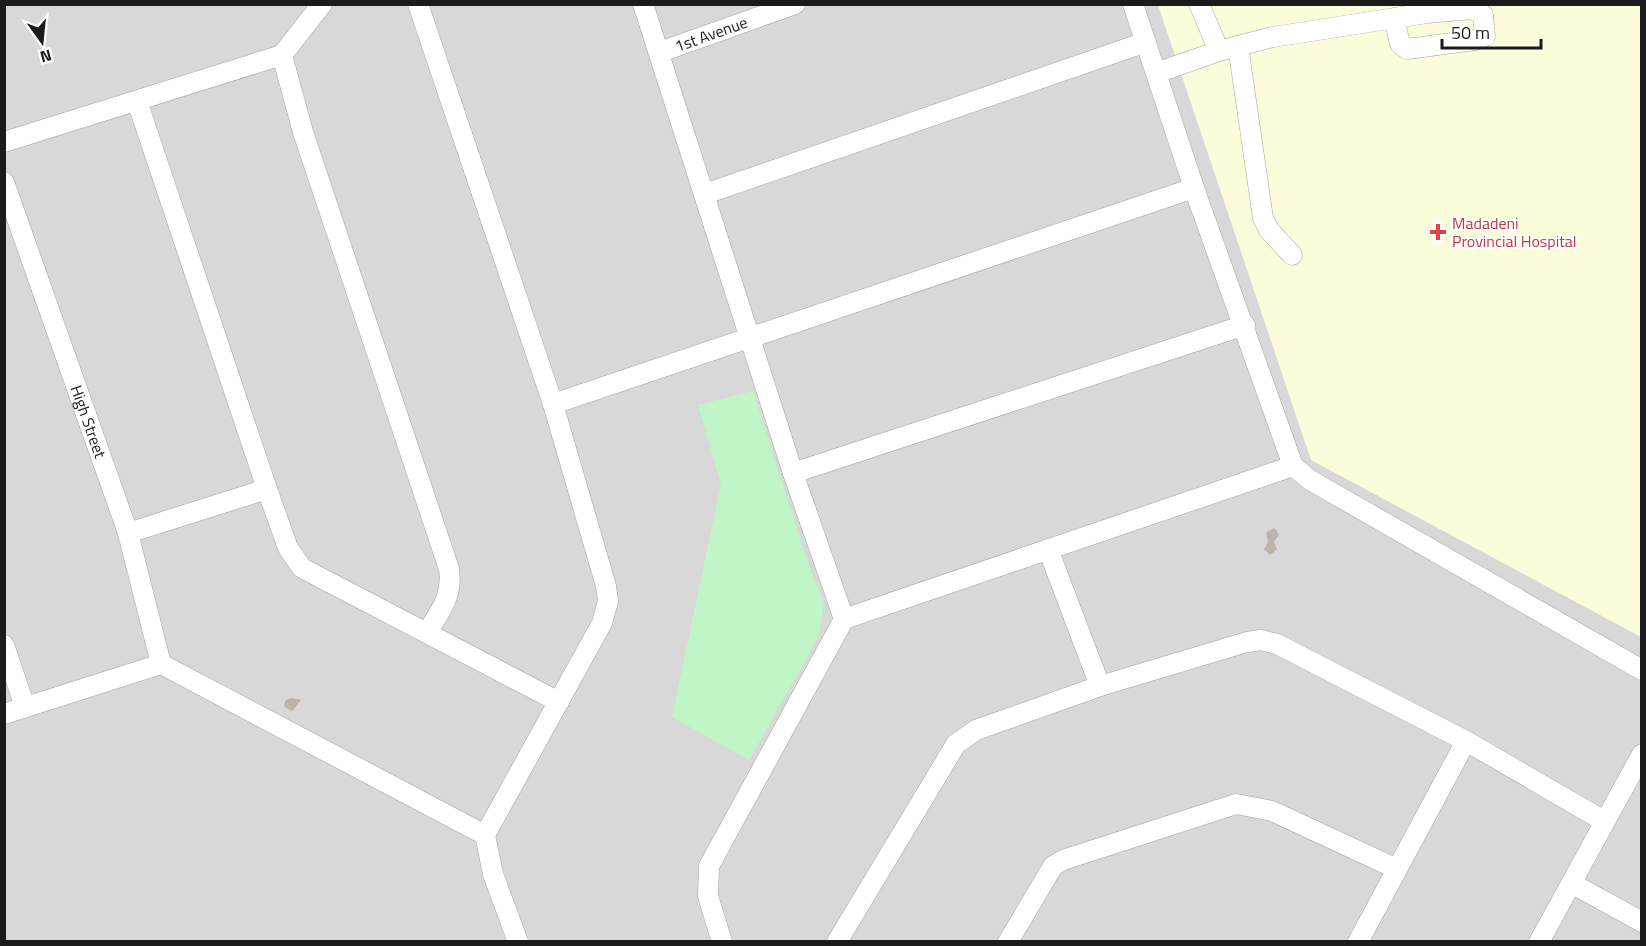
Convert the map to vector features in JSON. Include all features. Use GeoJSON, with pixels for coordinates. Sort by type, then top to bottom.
{"type":"FeatureCollection","features":[{"type":"Feature","properties":{"kind":"street"},"geometry":{"type":"LineString","coordinates":[[4,142],[282,55],[322,4]]}},
{"type":"Feature","properties":{"kind":"street"},"geometry":{"type":"LineString","coordinates":[[418,4],[553,404],[606,586],[608,601],[603,623],[485,835],[494,874],[518,942]]}},
{"type":"Feature","properties":{"kind":"street"},"geometry":{"type":"LineString","coordinates":[[643,4],[793,473],[844,619]]}},
{"type":"Feature","properties":{"kind":"street","name":"1st Avenue"},"geometry":{"type":"LineString","coordinates":[[660,52],[795,4]]}},
{"type":"Feature","properties":{"kind":"street"},"geometry":{"type":"LineString","coordinates":[[1133,4],[1194,188],[1245,325],[1293,466],[1310,480],[1641,670]]}},
{"type":"Feature","properties":{"kind":"street"},"geometry":{"type":"LineString","coordinates":[[1199,4],[1228,49],[1261,210],[1269,230],[1292,255]]}},
{"type":"Feature","properties":{"kind":"street"},"geometry":{"type":"LineString","coordinates":[[1156,74],[1228,49],[1273,37],[1394,18],[1426,9],[1477,10],[1483,15],[1485,36],[1475,40],[1407,49],[1400,44],[1394,18]]}},
{"type":"Feature","properties":{"kind":"street"},"geometry":{"type":"LineString","coordinates":[[705,194],[1146,42]]}},
{"type":"Feature","properties":{"kind":"street"},"geometry":{"type":"LineString","coordinates":[[282,55],[303,132],[449,569],[451,581],[448,597],[428,631]]}},
{"type":"Feature","properties":{"kind":"street"},"geometry":{"type":"LineString","coordinates":[[137,101],[267,489],[288,548],[302,568],[428,631],[559,702]]}},
{"type":"Feature","properties":{"kind":"street","name":"High Street"},"geometry":{"type":"LineString","coordinates":[[4,182],[128,533],[161,664]]}},
{"type":"Feature","properties":{"kind":"street"},"geometry":{"type":"LineString","coordinates":[[553,404],[751,340],[1194,188]]}},
{"type":"Feature","properties":{"kind":"street"},"geometry":{"type":"LineString","coordinates":[[793,473],[1245,325]]}},
{"type":"Feature","properties":{"kind":"street"},"geometry":{"type":"LineString","coordinates":[[722,942],[708,896],[709,866],[844,619],[1293,466]]}},
{"type":"Feature","properties":{"kind":"street"},"geometry":{"type":"LineString","coordinates":[[128,533],[267,489]]}},
{"type":"Feature","properties":{"kind":"street"},"geometry":{"type":"LineString","coordinates":[[1048,549],[1100,686]]}},
{"type":"Feature","properties":{"kind":"street"},"geometry":{"type":"LineString","coordinates":[[837,942],[956,744],[976,730],[1100,686],[1232,645],[1261,640],[1277,644],[1466,741],[1604,821]]}},
{"type":"Feature","properties":{"kind":"street"},"geometry":{"type":"LineString","coordinates":[[4,645],[25,707]]}},
{"type":"Feature","properties":{"kind":"street"},"geometry":{"type":"LineString","coordinates":[[4,714],[161,664],[485,835]]}},
{"type":"Feature","properties":{"kind":"street"},"geometry":{"type":"LineString","coordinates":[[1358,942],[1466,741]]}},
{"type":"Feature","properties":{"kind":"street"},"geometry":{"type":"LineString","coordinates":[[1539,942],[1641,754]]}},
{"type":"Feature","properties":{"kind":"street"},"geometry":{"type":"LineString","coordinates":[[1008,942],[1053,866],[1062,860],[1236,804],[1272,811],[1397,869]]}},
{"type":"Feature","properties":{"kind":"street"},"geometry":{"type":"LineString","coordinates":[[1571,883],[1641,922]]}},
{"type":"Feature","properties":{"kind":"shaded area"},"geometry":{"type":"Polygon","coordinates":[[[5,5],[1641,5],[1641,941],[5,941],[5,5]]]}},
{"type":"Feature","properties":{"kind":"shaded area","name":"Madadeni Provincial Hospital"},"geometry":{"type":"Polygon","coordinates":[[[1158,5],[1641,5],[1641,637],[1311,460],[1158,5]]]}},
{"type":"Feature","properties":{"kind":"green space"},"geometry":{"type":"Polygon","coordinates":[[[753,391],[809,566],[824,604],[818,638],[749,760],[672,717],[721,484],[698,405],[753,391]]]}},
{"type":"Feature","properties":{"kind":"building"},"geometry":{"type":"Polygon","coordinates":[[[1274,529],[1278,535],[1273,542],[1276,549],[1270,554],[1265,549],[1269,542],[1267,533],[1274,529]]]}},
{"type":"Feature","properties":{"kind":"building"},"geometry":{"type":"Polygon","coordinates":[[[300,700],[292,710],[285,706],[286,701],[300,700]]]}},
{"type":"Feature","properties":{"kind":"place","name":"Madadeni Provincial Hospital"},"geometry":{"type":"Point","coordinates":[1438,232]}}]}
